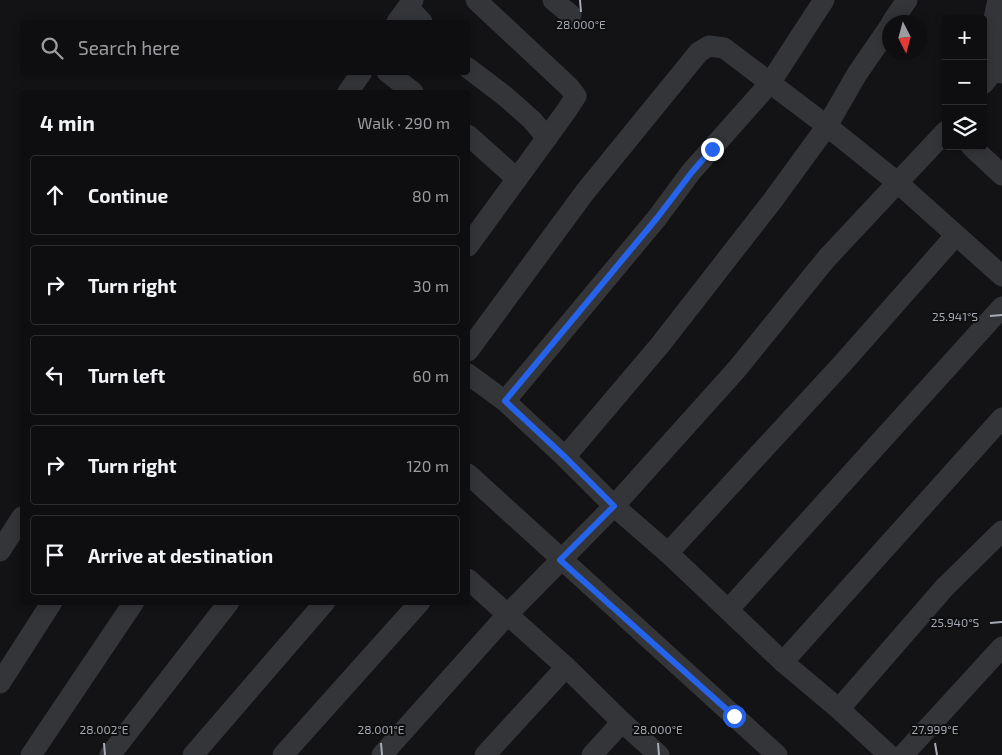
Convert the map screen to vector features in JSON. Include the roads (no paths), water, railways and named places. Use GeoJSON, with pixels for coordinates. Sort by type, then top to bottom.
{"type":"FeatureCollection","features":[{"type":"Feature","properties":{"kind":"street"},"geometry":{"type":"LineString","coordinates":[[470,239],[475,221],[517,179],[574,100],[575,94],[476,0]]}},
{"type":"Feature","properties":{"kind":"street"},"geometry":{"type":"LineString","coordinates":[[553,0],[571,15]]}},
{"type":"Feature","properties":{"kind":"street"},"geometry":{"type":"LineString","coordinates":[[505,401],[657,218],[692,172],[770,83],[824,0]]}},
{"type":"Feature","properties":{"kind":"street"},"geometry":{"type":"LineString","coordinates":[[897,15],[907,0]]}},
{"type":"Feature","properties":{"kind":"street"},"geometry":{"type":"LineString","coordinates":[[996,1],[992,52],[996,71]]}},
{"type":"Feature","properties":{"kind":"street"},"geometry":{"type":"LineString","coordinates":[[406,10],[419,20]]}},
{"type":"Feature","properties":{"kind":"street"},"geometry":{"type":"LineString","coordinates":[[565,457],[674,328],[827,126],[857,74],[882,38]]}},
{"type":"Feature","properties":{"kind":"street"},"geometry":{"type":"LineString","coordinates":[[470,348],[585,192],[699,52],[709,46],[724,48],[827,126],[898,183],[1002,276]]}},
{"type":"Feature","properties":{"kind":"street"},"geometry":{"type":"LineString","coordinates":[[470,70],[532,120],[547,138]]}},
{"type":"Feature","properties":{"kind":"street"},"geometry":{"type":"LineString","coordinates":[[349,90],[360,75]]}},
{"type":"Feature","properties":{"kind":"street"},"geometry":{"type":"LineString","coordinates":[[391,75],[410,90]]}},
{"type":"Feature","properties":{"kind":"street"},"geometry":{"type":"LineString","coordinates":[[382,755],[507,615],[614,506],[737,369],[827,258],[942,135]]}},
{"type":"Feature","properties":{"kind":"street"},"geometry":{"type":"LineString","coordinates":[[470,137],[517,179]]}},
{"type":"Feature","properties":{"kind":"street"},"geometry":{"type":"LineString","coordinates":[[975,150],[1002,174]]}},
{"type":"Feature","properties":{"kind":"street"},"geometry":{"type":"LineString","coordinates":[[668,553],[843,363],[956,235]]}},
{"type":"Feature","properties":{"kind":"street"},"geometry":{"type":"LineString","coordinates":[[728,610],[1002,307]]}},
{"type":"Feature","properties":{"kind":"street"},"geometry":{"type":"LineString","coordinates":[[470,375],[505,401],[614,506],[668,553],[783,662],[839,709],[889,755]]}},
{"type":"Feature","properties":{"kind":"street"},"geometry":{"type":"LineString","coordinates":[[783,662],[1002,418]]}},
{"type":"Feature","properties":{"kind":"street"},"geometry":{"type":"LineString","coordinates":[[470,476],[560,560],[777,755]]}},
{"type":"Feature","properties":{"kind":"street"},"geometry":{"type":"LineString","coordinates":[[0,551],[20,520]]}},
{"type":"Feature","properties":{"kind":"street"},"geometry":{"type":"LineString","coordinates":[[839,709],[945,587],[1002,531]]}},
{"type":"Feature","properties":{"kind":"street"},"geometry":{"type":"LineString","coordinates":[[470,581],[566,667],[659,755]]}},
{"type":"Feature","properties":{"kind":"street"},"geometry":{"type":"LineString","coordinates":[[0,683],[50,605]]}},
{"type":"Feature","properties":{"kind":"street"},"geometry":{"type":"LineString","coordinates":[[31,755],[132,605]]}},
{"type":"Feature","properties":{"kind":"street"},"geometry":{"type":"LineString","coordinates":[[110,755],[227,605]]}},
{"type":"Feature","properties":{"kind":"street"},"geometry":{"type":"LineString","coordinates":[[193,755],[322,605]]}},
{"type":"Feature","properties":{"kind":"street"},"geometry":{"type":"LineString","coordinates":[[284,755],[417,605]]}},
{"type":"Feature","properties":{"kind":"street"},"geometry":{"type":"LineString","coordinates":[[903,755],[1002,647]]}},
{"type":"Feature","properties":{"kind":"street"},"geometry":{"type":"LineString","coordinates":[[485,755],[566,667]]}},
{"type":"Feature","properties":{"kind":"street"},"geometry":{"type":"LineString","coordinates":[[592,755],[622,722]]}}]}
